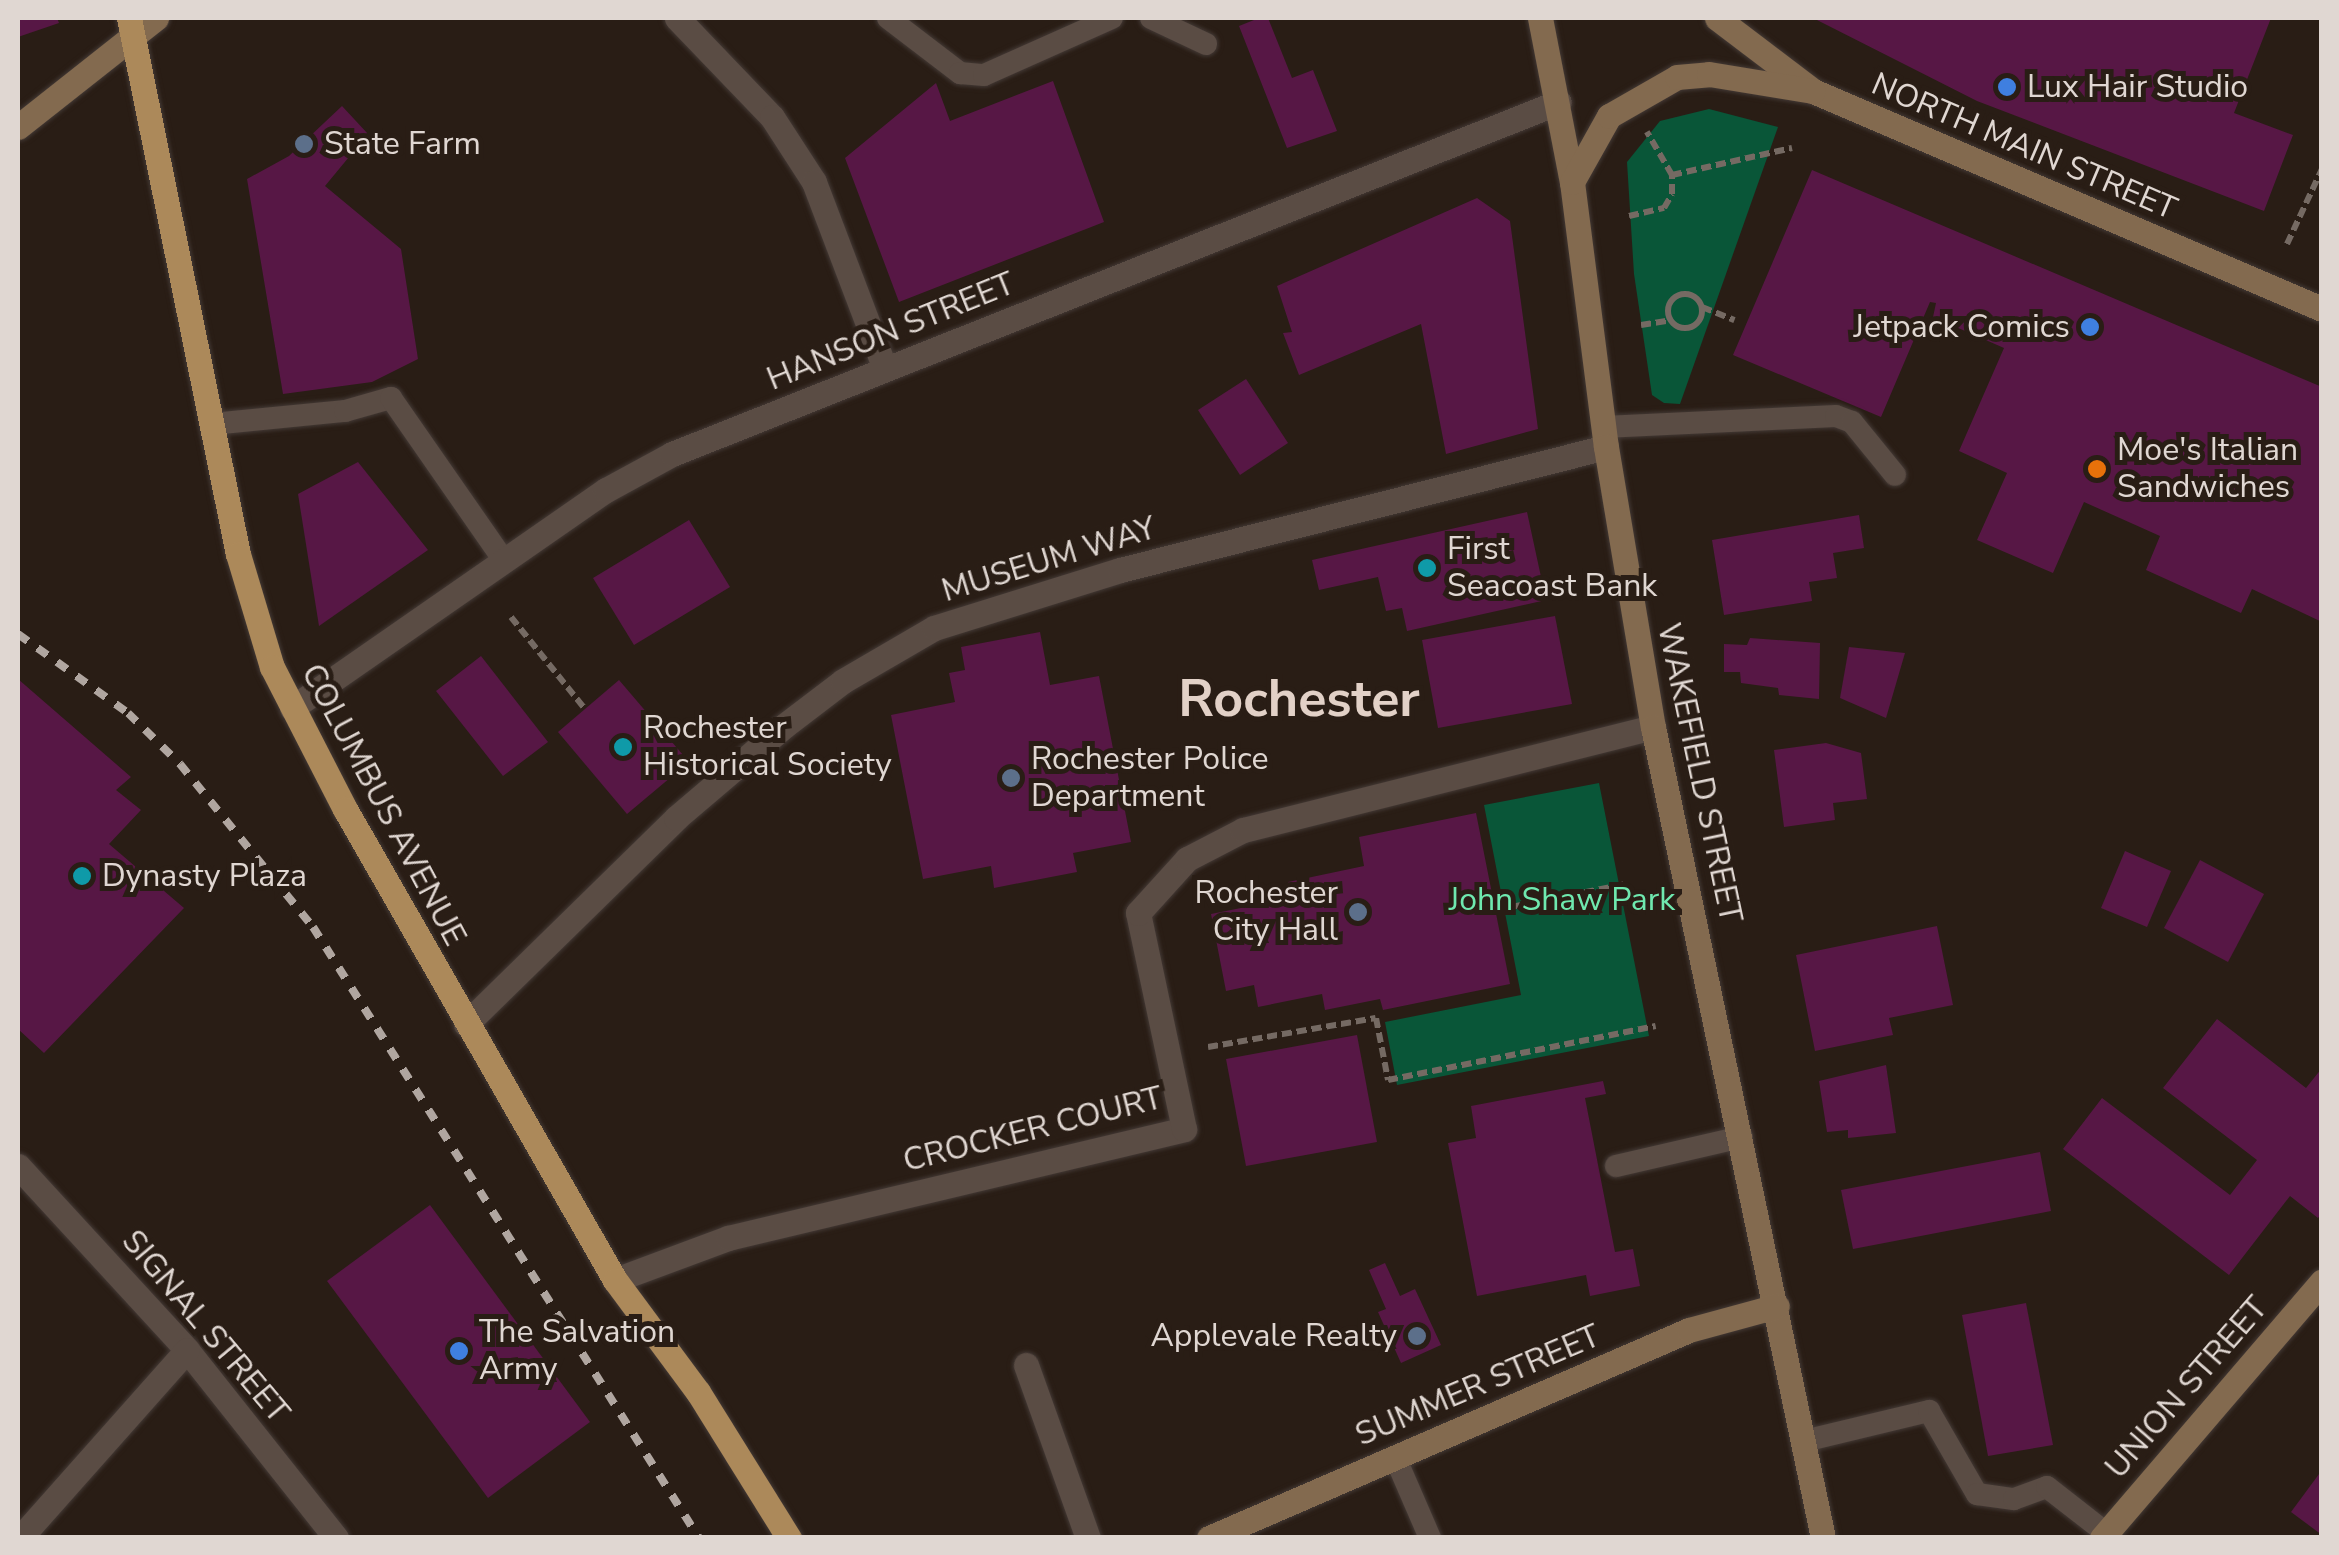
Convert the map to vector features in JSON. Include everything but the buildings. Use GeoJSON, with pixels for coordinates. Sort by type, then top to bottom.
{"type":"FeatureCollection","features":[{"type":"Feature","properties":{"kind":"main road"},"geometry":{"type":"LineString","coordinates":[[18,127],[131,28],[156,18]]}},
{"type":"Feature","properties":{"kind":"main road","name":"WAKEFIELD STREET"},"geometry":{"type":"LineString","coordinates":[[1540,18],[1572,182],[1605,437],[1652,727],[1824,1535]]}},
{"type":"Feature","properties":{"kind":"main road","name":"NORTH MAIN STREET"},"geometry":{"type":"LineString","coordinates":[[1717,18],[1813,91],[2322,310]]}},
{"type":"Feature","properties":{"kind":"main road","name":"COLUMBUS AVENUE"},"geometry":{"type":"LineString","coordinates":[[131,28],[256,620],[292,708],[466,1024],[616,1280],[698,1392],[789,1538]]}},
{"type":"Feature","properties":{"kind":"main road"},"geometry":{"type":"LineString","coordinates":[[1572,182],[1609,116],[1677,77],[1709,74],[1813,91]]}},
{"type":"Feature","properties":{"kind":"main road","name":"UNION STREET"},"geometry":{"type":"LineString","coordinates":[[2104,1535],[2322,1281]]}},
{"type":"Feature","properties":{"kind":"main road","name":"SUMMER STREET"},"geometry":{"type":"LineString","coordinates":[[1209,1538],[1690,1330],[1777,1306]]}},
{"type":"Feature","properties":{"kind":"street"},"geometry":{"type":"LineString","coordinates":[[677,18],[772,117],[814,182],[885,369]]}},
{"type":"Feature","properties":{"kind":"street","name":"HANSON STREET"},"geometry":{"type":"LineString","coordinates":[[292,708],[503,560],[672,454],[1559,102]]}},
{"type":"Feature","properties":{"kind":"street","name":"MUSEUM WAY"},"geometry":{"type":"LineString","coordinates":[[466,1024],[663,830],[756,749],[843,681],[934,628],[1120,570],[1605,437]]}},
{"type":"Feature","properties":{"kind":"street","name":"CROCKER COURT"},"geometry":{"type":"LineString","coordinates":[[616,1280],[728,1238],[1184,1129],[1138,912],[1187,859],[1242,830],[1652,727]]}},
{"type":"Feature","properties":{"kind":"street","name":"SIGNAL STREET"},"geometry":{"type":"LineString","coordinates":[[18,1166],[187,1350],[336,1538]]}},
{"type":"Feature","properties":{"kind":"street"},"geometry":{"type":"LineString","coordinates":[[20,1538],[187,1350]]}},
{"type":"Feature","properties":{"kind":"street"},"geometry":{"type":"LineString","coordinates":[[1026,1365],[1088,1538]]}},
{"type":"Feature","properties":{"kind":"lane"},"geometry":{"type":"LineString","coordinates":[[888,18],[960,74],[984,74],[1112,18]]}},
{"type":"Feature","properties":{"kind":"lane"},"geometry":{"type":"LineString","coordinates":[[1151,18],[1206,44]]}},
{"type":"Feature","properties":{"kind":"lane"},"geometry":{"type":"LineString","coordinates":[[212,424],[346,411],[391,398],[503,560]]}},
{"type":"Feature","properties":{"kind":"lane"},"geometry":{"type":"LineString","coordinates":[[1605,437],[1836,416],[1852,422],[1895,474]]}},
{"type":"Feature","properties":{"kind":"lane"},"geometry":{"type":"LineString","coordinates":[[1616,1166],[1742,1137]]}},
{"type":"Feature","properties":{"kind":"lane"},"geometry":{"type":"LineString","coordinates":[[1804,1441],[1930,1411],[1977,1494],[2014,1499],[2047,1486],[2104,1535]]}},
{"type":"Feature","properties":{"kind":"lane"},"geometry":{"type":"LineString","coordinates":[[1395,1457],[1430,1538]]}},
{"type":"Feature","properties":{"kind":"path"},"geometry":{"type":"LineString","coordinates":[[1629,216],[1664,208],[1672,175],[1646,131]]}},
{"type":"Feature","properties":{"kind":"path"},"geometry":{"type":"LineString","coordinates":[[1672,175],[1792,148]]}},
{"type":"Feature","properties":{"kind":"path"},"geometry":{"type":"LineString","coordinates":[[2287,244],[2322,169]]}},
{"type":"Feature","properties":{"kind":"path"},"geometry":{"type":"LineString","coordinates":[[1670,320],[1669,304],[1681,294],[1692,295],[1702,307],[1735,320]]}},
{"type":"Feature","properties":{"kind":"path"},"geometry":{"type":"LineString","coordinates":[[1641,325],[1670,320],[1692,327],[1702,307]]}},
{"type":"Feature","properties":{"kind":"path"},"geometry":{"type":"LineString","coordinates":[[511,618],[585,709]]}},
{"type":"Feature","properties":{"kind":"path"},"geometry":{"type":"LineString","coordinates":[[1496,910],[1626,884]]}},
{"type":"Feature","properties":{"kind":"path"},"geometry":{"type":"LineString","coordinates":[[1208,1046],[1376,1018],[1388,1080],[1656,1026]]}},
{"type":"Feature","properties":{"kind":"green space"},"geometry":{"type":"Polygon","coordinates":[[[1709,109],[1778,127],[1680,404],[1664,403],[1652,395],[1634,274],[1627,162],[1660,121],[1709,109]]]}},
{"type":"Feature","properties":{"kind":"green space","name":"John Shaw Park"},"geometry":{"type":"Polygon","coordinates":[[[1599,783],[1649,1036],[1397,1085],[1385,1022],[1521,995],[1484,805],[1599,783]]]}},
{"type":"Feature","properties":{"kind":"railway"},"geometry":{"type":"LineString","coordinates":[[18,634],[128,713],[180,764],[313,927],[699,1538]]}},
{"type":"Feature","properties":{"kind":"place","name":"Lux Hair Studio"},"geometry":{"type":"Point","coordinates":[2007,87]}},
{"type":"Feature","properties":{"kind":"place","name":"State Farm"},"geometry":{"type":"Point","coordinates":[304,144]}},
{"type":"Feature","properties":{"kind":"place","name":"Jetpack Comics"},"geometry":{"type":"Point","coordinates":[2090,327]}},
{"type":"Feature","properties":{"kind":"place","name":"Moe's Italian Sandwiches"},"geometry":{"type":"Point","coordinates":[2097,469]}},
{"type":"Feature","properties":{"kind":"place","name":"First Seacoast Bank"},"geometry":{"type":"Point","coordinates":[1427,568]}},
{"type":"Feature","properties":{"kind":"place","name":"Rochester Historical Society"},"geometry":{"type":"Point","coordinates":[623,747]}},
{"type":"Feature","properties":{"kind":"place","name":"Rochester Police Department"},"geometry":{"type":"Point","coordinates":[1011,778]}},
{"type":"Feature","properties":{"kind":"place","name":"Dynasty Plaza"},"geometry":{"type":"Point","coordinates":[82,876]}},
{"type":"Feature","properties":{"kind":"place","name":"Rochester City Hall"},"geometry":{"type":"Point","coordinates":[1358,912]}},
{"type":"Feature","properties":{"kind":"place","name":"Applevale Realty"},"geometry":{"type":"Point","coordinates":[1417,1336]}},
{"type":"Feature","properties":{"kind":"place","name":"The Salvation Army"},"geometry":{"type":"Point","coordinates":[459,1351]}},
{"type":"Feature","properties":{"kind":"district","name":"Rochester"},"geometry":{"type":"Point","coordinates":[1299,699]}}]}
